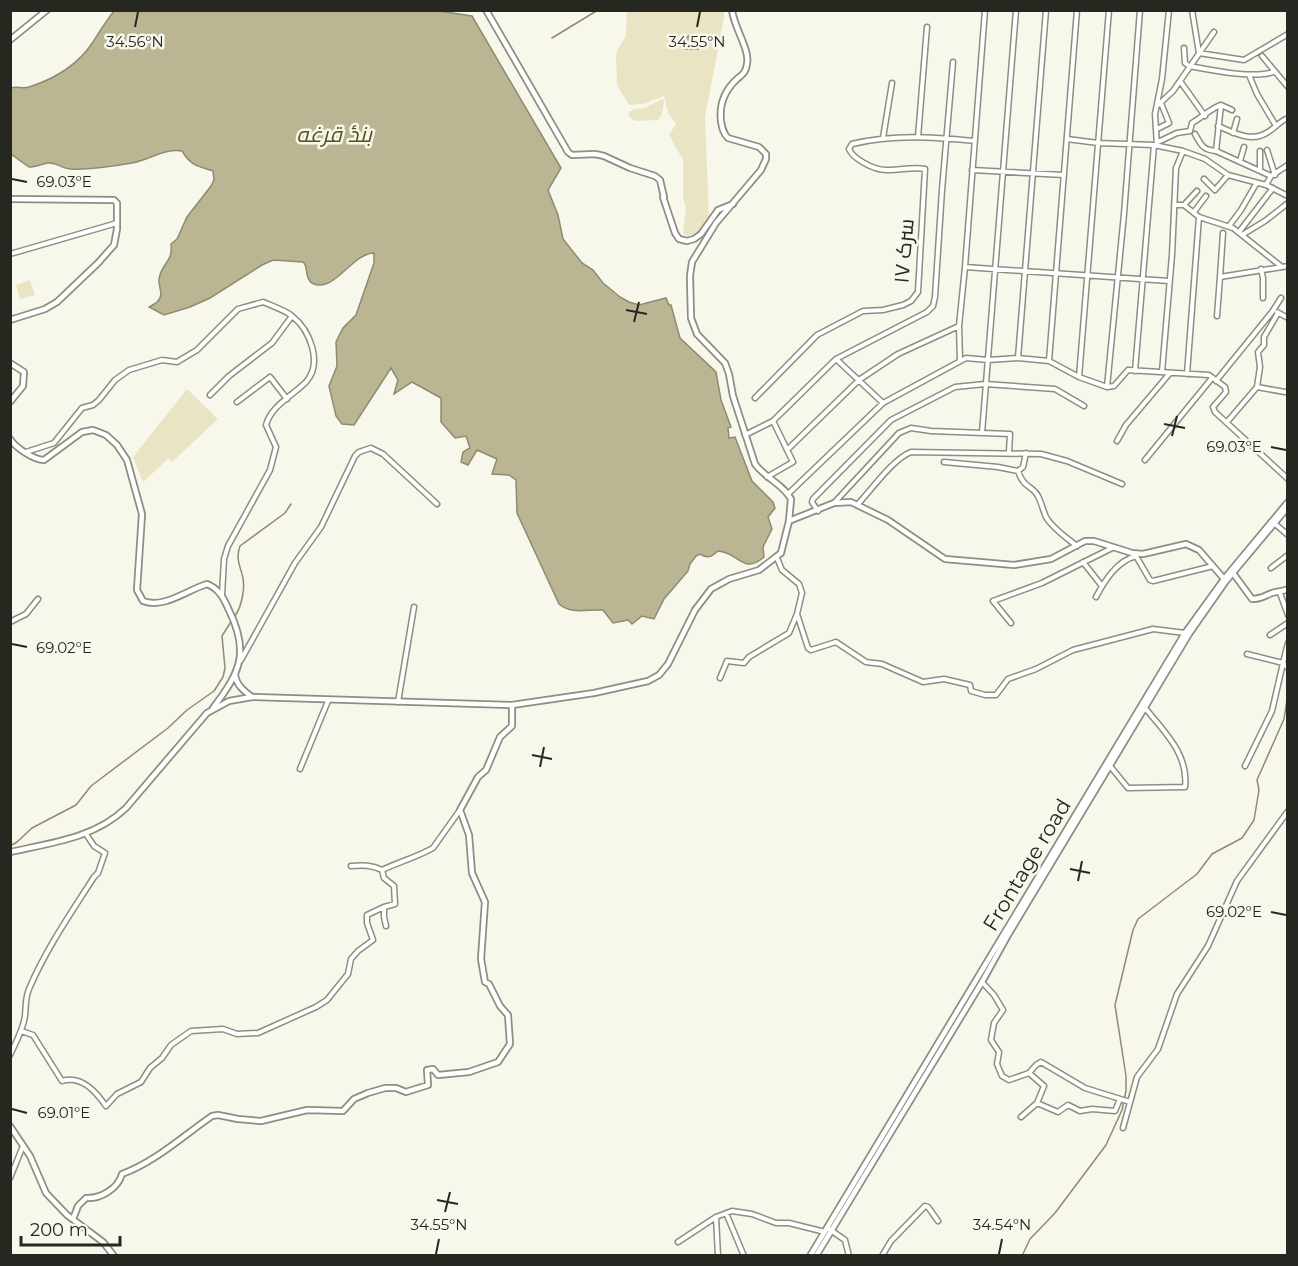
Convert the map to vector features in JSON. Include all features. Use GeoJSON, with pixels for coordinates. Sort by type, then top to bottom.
{"type":"FeatureCollection","features":[{"type":"Feature","properties":{"kind":"main road"},"geometry":{"type":"LineString","coordinates":[[10,40],[47,10]]}},
{"type":"Feature","properties":{"kind":"main road"},"geometry":{"type":"LineString","coordinates":[[486,10],[568,152],[604,156],[658,177],[663,187],[675,234],[679,239],[687,241],[694,239],[701,234],[718,210],[733,204]]}},
{"type":"Feature","properties":{"kind":"main road"},"geometry":{"type":"LineString","coordinates":[[213,708],[229,701],[252,697],[512,705],[594,693],[642,683],[654,678],[668,664],[695,610],[711,590],[729,579],[759,570],[777,558],[783,548],[792,505],[788,494],[755,464],[725,363],[697,334],[691,318],[692,262],[716,223],[761,170],[766,159],[766,154],[759,147],[728,138],[723,129],[722,100],[747,66],[746,50],[732,10]]}},
{"type":"Feature","properties":{"kind":"main road"},"geometry":{"type":"LineString","coordinates":[[10,199],[114,200],[117,203],[114,245],[57,302],[45,309],[10,320]]}},
{"type":"Feature","properties":{"kind":"main road"},"geometry":{"type":"LineString","coordinates":[[10,363],[24,372],[23,386],[10,402]]}},
{"type":"Feature","properties":{"kind":"main road"},"geometry":{"type":"LineString","coordinates":[[10,439],[38,460],[44,460],[82,432],[93,430],[106,435],[117,445],[127,460],[142,514],[137,590],[143,601],[159,604],[207,584],[215,587],[222,595],[236,624],[241,645],[241,660],[230,685],[213,708],[126,808],[107,824],[86,834],[10,852]]}},
{"type":"Feature","properties":{"kind":"main road"},"geometry":{"type":"LineString","coordinates":[[789,521],[834,503],[850,502],[888,520],[945,559],[999,564],[1028,564],[1051,559],[1085,541],[1094,541],[1112,548],[1143,554],[1186,544],[1199,550],[1225,580],[1286,511]]}},
{"type":"Feature","properties":{"kind":"main road","name":"Frontage road"},"geometry":{"type":"LineString","coordinates":[[810,1256],[828,1230],[1187,634],[1225,580],[1287,502]]}},
{"type":"Feature","properties":{"kind":"main road"},"geometry":{"type":"LineString","coordinates":[[1233,573],[1252,599],[1264,598],[1287,589]]}},
{"type":"Feature","properties":{"kind":"main road"},"geometry":{"type":"LineString","coordinates":[[816,1256],[828,1230],[982,982],[1187,634]]}},
{"type":"Feature","properties":{"kind":"main road"},"geometry":{"type":"LineString","coordinates":[[237,668],[235,675],[237,682],[243,691],[252,697]]}},
{"type":"Feature","properties":{"kind":"main road"},"geometry":{"type":"LineString","coordinates":[[73,1219],[78,1206],[86,1198],[95,1198],[117,1186],[122,1174],[134,1170],[161,1153],[212,1116],[261,1121],[307,1110],[343,1112],[350,1102],[359,1096],[385,1088],[396,1088],[406,1092],[428,1085],[426,1070],[433,1069],[438,1075],[469,1072],[498,1062],[510,1044],[508,1015],[500,1006],[489,984],[485,982],[482,968],[485,902],[472,873],[469,836],[460,810],[466,803],[478,777],[486,770],[500,737],[512,726],[512,705]]}},
{"type":"Feature","properties":{"kind":"main road"},"geometry":{"type":"LineString","coordinates":[[10,1126],[30,1156],[46,1193],[73,1219],[103,1242],[114,1256]]}},
{"type":"Feature","properties":{"kind":"street"},"geometry":{"type":"LineString","coordinates":[[960,362],[959,326],[985,10]]}},
{"type":"Feature","properties":{"kind":"street"},"geometry":{"type":"LineString","coordinates":[[982,433],[1016,10]]}},
{"type":"Feature","properties":{"kind":"street"},"geometry":{"type":"LineString","coordinates":[[1018,358],[1046,10]]}},
{"type":"Feature","properties":{"kind":"street"},"geometry":{"type":"LineString","coordinates":[[1048,361],[1077,10]]}},
{"type":"Feature","properties":{"kind":"street"},"geometry":{"type":"LineString","coordinates":[[1079,377],[1109,10]]}},
{"type":"Feature","properties":{"kind":"street"},"geometry":{"type":"LineString","coordinates":[[1107,387],[1140,10]]}},
{"type":"Feature","properties":{"kind":"street"},"geometry":{"type":"LineString","coordinates":[[1135,370],[1157,144],[1155,114],[1169,10]]}},
{"type":"Feature","properties":{"kind":"street"},"geometry":{"type":"LineString","coordinates":[[1192,10],[1199,53]]}},
{"type":"Feature","properties":{"kind":"street"},"geometry":{"type":"LineString","coordinates":[[918,137],[927,27]]}},
{"type":"Feature","properties":{"kind":"street"},"geometry":{"type":"LineString","coordinates":[[1157,107],[1180,81],[1214,32]]}},
{"type":"Feature","properties":{"kind":"street"},"geometry":{"type":"LineString","coordinates":[[1199,53],[1244,60],[1287,34]]}},
{"type":"Feature","properties":{"kind":"street"},"geometry":{"type":"LineString","coordinates":[[1184,48],[1185,63],[1189,66],[1249,75],[1273,72]]}},
{"type":"Feature","properties":{"kind":"street"},"geometry":{"type":"LineString","coordinates":[[1262,56],[1287,87]]}},
{"type":"Feature","properties":{"kind":"street"},"geometry":{"type":"LineString","coordinates":[[745,435],[773,420],[836,359],[927,312],[933,306],[953,62]]}},
{"type":"Feature","properties":{"kind":"street"},"geometry":{"type":"LineString","coordinates":[[1249,75],[1257,94],[1276,126]]}},
{"type":"Feature","properties":{"kind":"street"},"geometry":{"type":"LineString","coordinates":[[1180,81],[1205,116]]}},
{"type":"Feature","properties":{"kind":"street"},"geometry":{"type":"LineString","coordinates":[[892,83],[884,138],[918,137],[975,141]]}},
{"type":"Feature","properties":{"kind":"street"},"geometry":{"type":"LineString","coordinates":[[1157,129],[1169,123],[1161,103]]}},
{"type":"Feature","properties":{"kind":"street"},"geometry":{"type":"LineString","coordinates":[[1157,144],[1190,130],[1192,123],[1217,106],[1221,105],[1232,110]]}},
{"type":"Feature","properties":{"kind":"street"},"geometry":{"type":"LineString","coordinates":[[1216,151],[1221,105]]}},
{"type":"Feature","properties":{"kind":"street"},"geometry":{"type":"LineString","coordinates":[[1233,133],[1237,119]]}},
{"type":"Feature","properties":{"kind":"street"},"geometry":{"type":"LineString","coordinates":[[1218,126],[1233,133],[1257,137],[1286,119],[1287,124]]}},
{"type":"Feature","properties":{"kind":"street"},"geometry":{"type":"LineString","coordinates":[[1196,134],[1207,150],[1216,151],[1273,175]]}},
{"type":"Feature","properties":{"kind":"street","name":"سرک ۱۷"},"geometry":{"type":"LineString","coordinates":[[755,399],[817,335],[863,311],[883,310],[903,305],[918,292],[925,170],[907,167],[884,171],[853,156],[849,149],[852,144],[884,138]]}},
{"type":"Feature","properties":{"kind":"street"},"geometry":{"type":"LineString","coordinates":[[1067,139],[1128,145],[1157,144],[1205,159],[1228,175],[1266,185],[1287,196]]}},
{"type":"Feature","properties":{"kind":"street"},"geometry":{"type":"LineString","coordinates":[[1240,161],[1244,147]]}},
{"type":"Feature","properties":{"kind":"street"},"geometry":{"type":"LineString","coordinates":[[1267,150],[1273,175]]}},
{"type":"Feature","properties":{"kind":"street"},"geometry":{"type":"LineString","coordinates":[[1162,372],[1173,245],[1176,168],[1183,151]]}},
{"type":"Feature","properties":{"kind":"street"},"geometry":{"type":"LineString","coordinates":[[1260,151],[1260,171]]}},
{"type":"Feature","properties":{"kind":"street"},"geometry":{"type":"LineString","coordinates":[[1266,185],[1273,175],[1287,165]]}},
{"type":"Feature","properties":{"kind":"street"},"geometry":{"type":"LineString","coordinates":[[972,170],[1064,175]]}},
{"type":"Feature","properties":{"kind":"street"},"geometry":{"type":"LineString","coordinates":[[1204,179],[1215,190],[1228,175]]}},
{"type":"Feature","properties":{"kind":"street"},"geometry":{"type":"LineString","coordinates":[[1229,226],[1256,183]]}},
{"type":"Feature","properties":{"kind":"street"},"geometry":{"type":"LineString","coordinates":[[1240,233],[1273,188]]}},
{"type":"Feature","properties":{"kind":"street"},"geometry":{"type":"LineString","coordinates":[[1184,205],[1188,198],[1197,191]]}},
{"type":"Feature","properties":{"kind":"street"},"geometry":{"type":"LineString","coordinates":[[1194,212],[1206,196]]}},
{"type":"Feature","properties":{"kind":"street"},"geometry":{"type":"LineString","coordinates":[[1240,233],[1265,221],[1287,203]]}},
{"type":"Feature","properties":{"kind":"street"},"geometry":{"type":"LineString","coordinates":[[1174,205],[1184,205],[1199,217],[1229,226],[1285,266]]}},
{"type":"Feature","properties":{"kind":"street"},"geometry":{"type":"LineString","coordinates":[[1187,374],[1199,217]]}},
{"type":"Feature","properties":{"kind":"street"},"geometry":{"type":"LineString","coordinates":[[10,254],[117,223]]}},
{"type":"Feature","properties":{"kind":"street"},"geometry":{"type":"LineString","coordinates":[[1217,316],[1223,232]]}},
{"type":"Feature","properties":{"kind":"street"},"geometry":{"type":"LineString","coordinates":[[1220,277],[1285,266]]}},
{"type":"Feature","properties":{"kind":"street"},"geometry":{"type":"LineString","coordinates":[[965,267],[1169,280]]}},
{"type":"Feature","properties":{"kind":"street"},"geometry":{"type":"LineString","coordinates":[[1261,269],[1263,298]]}},
{"type":"Feature","properties":{"kind":"street"},"geometry":{"type":"LineString","coordinates":[[1227,422],[1257,387],[1260,367],[1258,352],[1264,345],[1264,337],[1281,298]]}},
{"type":"Feature","properties":{"kind":"street"},"geometry":{"type":"LineString","coordinates":[[26,452],[54,443],[82,408],[93,405],[115,380],[129,370],[162,360],[177,362],[196,350],[238,309],[263,302],[292,316],[308,336],[314,353],[314,367],[308,380],[269,414],[266,425],[276,447],[270,470],[228,546],[224,559],[222,595]]}},
{"type":"Feature","properties":{"kind":"street"},"geometry":{"type":"LineString","coordinates":[[1276,311],[1287,318]]}},
{"type":"Feature","properties":{"kind":"street"},"geometry":{"type":"LineString","coordinates":[[1145,460],[1276,311]]}},
{"type":"Feature","properties":{"kind":"street"},"geometry":{"type":"LineString","coordinates":[[210,395],[229,376],[272,343],[292,316]]}},
{"type":"Feature","properties":{"kind":"street"},"geometry":{"type":"LineString","coordinates":[[787,450],[859,380],[898,354],[959,326]]}},
{"type":"Feature","properties":{"kind":"street"},"geometry":{"type":"LineString","coordinates":[[788,494],[883,403],[966,358],[987,360],[1018,358],[1048,361],[1079,377],[1107,387],[1114,386],[1128,370],[1209,375],[1225,387],[1226,392],[1213,407],[1287,479]]}},
{"type":"Feature","properties":{"kind":"street"},"geometry":{"type":"LineString","coordinates":[[836,359],[883,403]]}},
{"type":"Feature","properties":{"kind":"street"},"geometry":{"type":"LineString","coordinates":[[1117,441],[1126,425],[1170,373]]}},
{"type":"Feature","properties":{"kind":"street"},"geometry":{"type":"LineString","coordinates":[[237,402],[270,377],[287,399]]}},
{"type":"Feature","properties":{"kind":"street"},"geometry":{"type":"LineString","coordinates":[[818,511],[813,500],[891,420],[955,387],[985,384],[1055,389],[1084,406]]}},
{"type":"Feature","properties":{"kind":"street"},"geometry":{"type":"LineString","coordinates":[[1257,387],[1285,392]]}},
{"type":"Feature","properties":{"kind":"street"},"geometry":{"type":"LineString","coordinates":[[767,477],[793,462],[773,420]]}},
{"type":"Feature","properties":{"kind":"street"},"geometry":{"type":"LineString","coordinates":[[834,503],[898,433],[911,428],[1010,434],[1010,452]]}},
{"type":"Feature","properties":{"kind":"street"},"geometry":{"type":"LineString","coordinates":[[241,660],[295,563],[321,527],[359,452],[371,448],[383,454],[437,504]]}},
{"type":"Feature","properties":{"kind":"street"},"geometry":{"type":"LineString","coordinates":[[858,504],[905,454],[911,452],[1041,454],[1067,461],[1122,483]]}},
{"type":"Feature","properties":{"kind":"street"},"geometry":{"type":"LineString","coordinates":[[944,462],[1018,471],[1023,467],[1026,453]]}},
{"type":"Feature","properties":{"kind":"street"},"geometry":{"type":"LineString","coordinates":[[1018,471],[1021,480],[1039,498],[1048,521],[1077,546]]}},
{"type":"Feature","properties":{"kind":"street"},"geometry":{"type":"LineString","coordinates":[[1274,523],[1287,535]]}},
{"type":"Feature","properties":{"kind":"street"},"geometry":{"type":"LineString","coordinates":[[1011,623],[993,601],[1042,583],[1112,548]]}},
{"type":"Feature","properties":{"kind":"street"},"geometry":{"type":"LineString","coordinates":[[1096,597],[1120,564],[1143,554]]}},
{"type":"Feature","properties":{"kind":"street"},"geometry":{"type":"LineString","coordinates":[[1271,568],[1287,555]]}},
{"type":"Feature","properties":{"kind":"street"},"geometry":{"type":"LineString","coordinates":[[1136,556],[1150,580],[1153,581],[1213,566]]}},
{"type":"Feature","properties":{"kind":"street"},"geometry":{"type":"LineString","coordinates":[[720,678],[727,661],[744,663],[749,657],[789,633],[802,593],[799,584],[782,570],[777,558]]}},
{"type":"Feature","properties":{"kind":"street"},"geometry":{"type":"LineString","coordinates":[[1083,562],[1102,586]]}},
{"type":"Feature","properties":{"kind":"street"},"geometry":{"type":"LineString","coordinates":[[1280,593],[1287,615]]}},
{"type":"Feature","properties":{"kind":"street"},"geometry":{"type":"LineString","coordinates":[[10,622],[26,614],[38,599]]}},
{"type":"Feature","properties":{"kind":"street"},"geometry":{"type":"LineString","coordinates":[[398,702],[414,607]]}},
{"type":"Feature","properties":{"kind":"street"},"geometry":{"type":"LineString","coordinates":[[797,614],[808,648],[811,650],[836,642],[866,662],[882,664],[923,682],[944,679],[970,685],[971,691],[985,695],[996,695],[1012,677],[1029,672],[1064,654],[1089,645],[1153,629],[1187,634]]}},
{"type":"Feature","properties":{"kind":"street"},"geometry":{"type":"LineString","coordinates":[[1270,635],[1287,623]]}},
{"type":"Feature","properties":{"kind":"street"},"geometry":{"type":"LineString","coordinates":[[1245,766],[1272,711],[1287,643]]}},
{"type":"Feature","properties":{"kind":"street"},"geometry":{"type":"LineString","coordinates":[[1247,654],[1283,663],[1287,668]]}},
{"type":"Feature","properties":{"kind":"street"},"geometry":{"type":"LineString","coordinates":[[300,769],[328,701]]}},
{"type":"Feature","properties":{"kind":"street"},"geometry":{"type":"LineString","coordinates":[[1110,766],[1128,788],[1185,787],[1180,755],[1176,747],[1145,708]]}},
{"type":"Feature","properties":{"kind":"street"},"geometry":{"type":"LineString","coordinates":[[382,870],[433,848],[460,810]]}},
{"type":"Feature","properties":{"kind":"street"},"geometry":{"type":"LineString","coordinates":[[1123,1128],[1137,1077],[1158,1049],[1177,994],[1208,946],[1238,882],[1287,811]]}},
{"type":"Feature","properties":{"kind":"street"},"geometry":{"type":"LineString","coordinates":[[10,1055],[21,1031],[29,988],[47,953],[98,873],[105,853],[94,846],[86,834]]}},
{"type":"Feature","properties":{"kind":"street"},"geometry":{"type":"LineString","coordinates":[[21,1031],[33,1035],[62,1081],[75,1080],[90,1087],[106,1106],[117,1094],[141,1082],[150,1068],[162,1058],[171,1045],[191,1031],[223,1029],[237,1034],[258,1033],[309,1011],[327,1000],[348,974],[351,959],[373,940],[367,923],[367,915],[384,906],[395,904],[394,886],[384,878],[382,870],[366,865],[351,866]]}},
{"type":"Feature","properties":{"kind":"street"},"geometry":{"type":"LineString","coordinates":[[384,906],[386,926]]}},
{"type":"Feature","properties":{"kind":"street"},"geometry":{"type":"LineString","coordinates":[[982,982],[994,994],[1003,1010],[994,1023],[991,1040],[999,1052],[997,1064],[1002,1076],[1009,1080],[1029,1073],[1041,1062],[1085,1088],[1129,1102]]}},
{"type":"Feature","properties":{"kind":"street"},"geometry":{"type":"LineString","coordinates":[[1021,1117],[1037,1103],[1044,1086],[1029,1073]]}},
{"type":"Feature","properties":{"kind":"street"},"geometry":{"type":"LineString","coordinates":[[1037,1103],[1058,1112],[1068,1105],[1080,1111],[1092,1109],[1115,1111],[1121,1099]]}},
{"type":"Feature","properties":{"kind":"street"},"geometry":{"type":"LineString","coordinates":[[10,1178],[23,1146]]}},
{"type":"Feature","properties":{"kind":"street"},"geometry":{"type":"LineString","coordinates":[[882,1256],[891,1241],[924,1207],[928,1207],[938,1221]]}},
{"type":"Feature","properties":{"kind":"street"},"geometry":{"type":"LineString","coordinates":[[678,1242],[716,1217],[740,1211],[776,1223],[828,1230],[845,1240],[849,1256]]}},
{"type":"Feature","properties":{"kind":"street"},"geometry":{"type":"LineString","coordinates":[[726,1213],[744,1256]]}},
{"type":"Feature","properties":{"kind":"street"},"geometry":{"type":"LineString","coordinates":[[716,1217],[718,1256]]}},
{"type":"Feature","properties":{"kind":"shaded area"},"geometry":{"type":"Polygon","coordinates":[[[627,11],[724,11],[705,117],[709,218],[697,233],[688,236],[683,233],[686,208],[683,198],[683,160],[669,135],[676,124],[668,113],[664,96],[643,104],[629,105],[617,85],[616,57],[626,36],[627,11]]]}},
{"type":"Feature","properties":{"kind":"shaded area"},"geometry":{"type":"Polygon","coordinates":[[[662,99],[664,101],[662,114],[658,120],[635,121],[629,116],[629,112],[634,109],[645,108],[662,99]]]}},
{"type":"Feature","properties":{"kind":"shaded area"},"geometry":{"type":"Polygon","coordinates":[[[30,280],[35,295],[20,299],[16,285],[30,280]]]}},
{"type":"Feature","properties":{"kind":"shaded area"},"geometry":{"type":"Polygon","coordinates":[[[187,389],[218,419],[172,462],[169,458],[143,482],[133,457],[187,389]]]}},
{"type":"Feature","properties":{"kind":"water","name":"بندٔ قرغه"},"geometry":{"type":"Polygon","coordinates":[[[114,11],[439,11],[472,16],[561,168],[548,190],[558,215],[563,239],[582,263],[593,270],[603,283],[620,297],[639,305],[666,298],[671,305],[680,338],[716,372],[721,400],[731,427],[728,428],[729,438],[735,437],[752,481],[773,502],[775,508],[768,517],[772,529],[763,547],[764,557],[757,562],[746,564],[718,551],[709,557],[700,554],[696,556],[688,571],[664,599],[654,619],[642,616],[632,624],[628,620],[613,623],[603,610],[575,610],[559,604],[517,513],[516,480],[509,475],[492,474],[497,459],[477,450],[468,465],[461,462],[463,452],[470,448],[466,436],[455,438],[441,422],[441,398],[412,382],[394,394],[398,380],[391,368],[354,425],[342,424],[336,416],[329,386],[337,366],[336,342],[343,328],[356,315],[374,263],[374,253],[358,259],[335,279],[320,285],[310,281],[303,262],[273,260],[210,298],[164,315],[149,307],[161,297],[160,273],[169,259],[171,244],[177,239],[187,217],[211,186],[214,180],[213,171],[192,163],[182,151],[169,151],[139,162],[77,169],[51,163],[29,167],[11,154],[11,88],[27,88],[38,84],[73,64],[87,50],[114,11]]]}},
{"type":"Feature","properties":{"kind":"water"},"geometry":{"type":"Polygon","coordinates":[[[694,35],[698,49],[684,49],[685,37],[694,35]]]}},
{"type":"Feature","properties":{"kind":"waterway"},"geometry":{"type":"LineString","coordinates":[[552,38],[598,10]]}},
{"type":"Feature","properties":{"kind":"waterway"},"geometry":{"type":"LineString","coordinates":[[235,616],[243,596],[243,579],[238,557],[240,546],[285,513],[291,504]]}},
{"type":"Feature","properties":{"kind":"waterway"},"geometry":{"type":"LineString","coordinates":[[10,846],[32,828],[76,805],[91,786],[214,691],[223,677],[225,668],[222,636],[232,620]]}},
{"type":"Feature","properties":{"kind":"waterway"},"geometry":{"type":"LineString","coordinates":[[1022,1256],[1030,1239],[1055,1213],[1106,1145],[1122,1110],[1126,1076],[1115,1005],[1133,930],[1138,919],[1197,874],[1212,854],[1242,838],[1254,820],[1259,790],[1257,780],[1284,719],[1288,693]]}}]}
